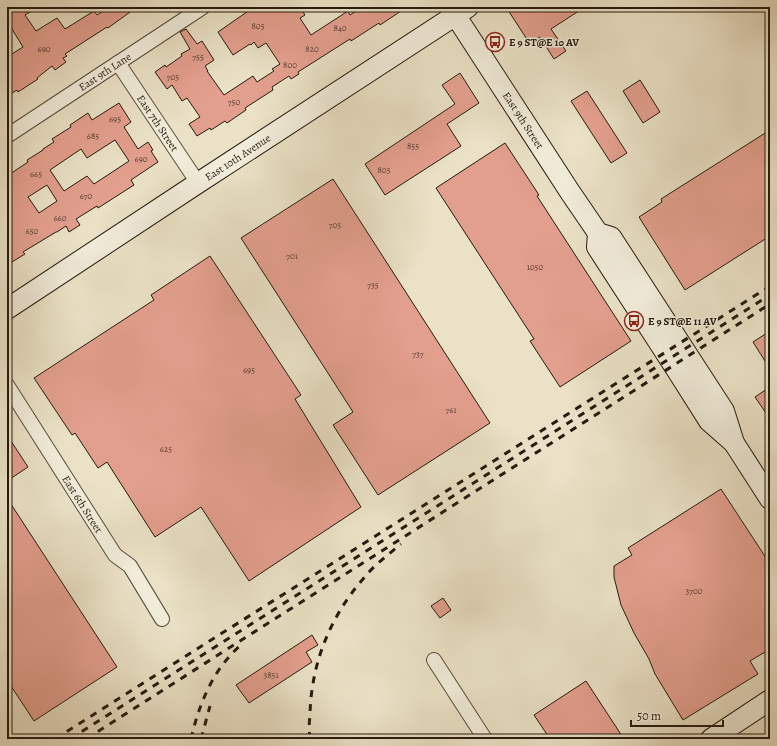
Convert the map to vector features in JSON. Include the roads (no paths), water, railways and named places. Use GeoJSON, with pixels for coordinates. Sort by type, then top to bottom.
{"type":"FeatureCollection","features":[{"type":"Feature","properties":{"kind":"street","name":"East 9th Lane"},"geometry":{"type":"LineString","coordinates":[[7,136],[203,7]]}},
{"type":"Feature","properties":{"kind":"street","name":"East 10th Avenue"},"geometry":{"type":"LineString","coordinates":[[7,309],[458,10]]}},
{"type":"Feature","properties":{"kind":"street","name":"East 9th Street"},"geometry":{"type":"LineString","coordinates":[[458,10],[570,192],[598,233],[597,247],[681,361],[709,421],[734,443],[770,499]]}},
{"type":"Feature","properties":{"kind":"street","name":"East 7th Street"},"geometry":{"type":"LineString","coordinates":[[118,63],[198,183]]}},
{"type":"Feature","properties":{"kind":"street","name":"East 6th Street"},"geometry":{"type":"LineString","coordinates":[[7,385],[115,555],[130,566],[162,619]]}},
{"type":"Feature","properties":{"kind":"street"},"geometry":{"type":"LineString","coordinates":[[434,660],[485,739]]}},
{"type":"Feature","properties":{"kind":"street"},"geometry":{"type":"LineString","coordinates":[[710,739],[770,700]]}},
{"type":"Feature","properties":{"kind":"railway"},"geometry":{"type":"LineString","coordinates":[[55,739],[770,286]]}},
{"type":"Feature","properties":{"kind":"railway"},"geometry":{"type":"LineString","coordinates":[[70,739],[770,295]]}},
{"type":"Feature","properties":{"kind":"railway"},"geometry":{"type":"LineString","coordinates":[[86,739],[770,304]]}},
{"type":"Feature","properties":{"kind":"railway"},"geometry":{"type":"LineString","coordinates":[[310,739],[309,721],[311,696],[314,678],[324,642],[332,625],[351,594],[367,574],[381,560],[401,544]]}},
{"type":"Feature","properties":{"kind":"railway"},"geometry":{"type":"LineString","coordinates":[[191,739],[198,713],[208,688],[222,665],[241,645]]}},
{"type":"Feature","properties":{"kind":"railway"},"geometry":{"type":"LineString","coordinates":[[201,739],[210,706]]}},
{"type":"Feature","properties":{"kind":"place","name":"E 9 ST@E 10 AV"},"geometry":{"type":"Point","coordinates":[495,42]}},
{"type":"Feature","properties":{"kind":"place","name":"E 9 ST@E 11 AV"},"geometry":{"type":"Point","coordinates":[634,321]}}]}
